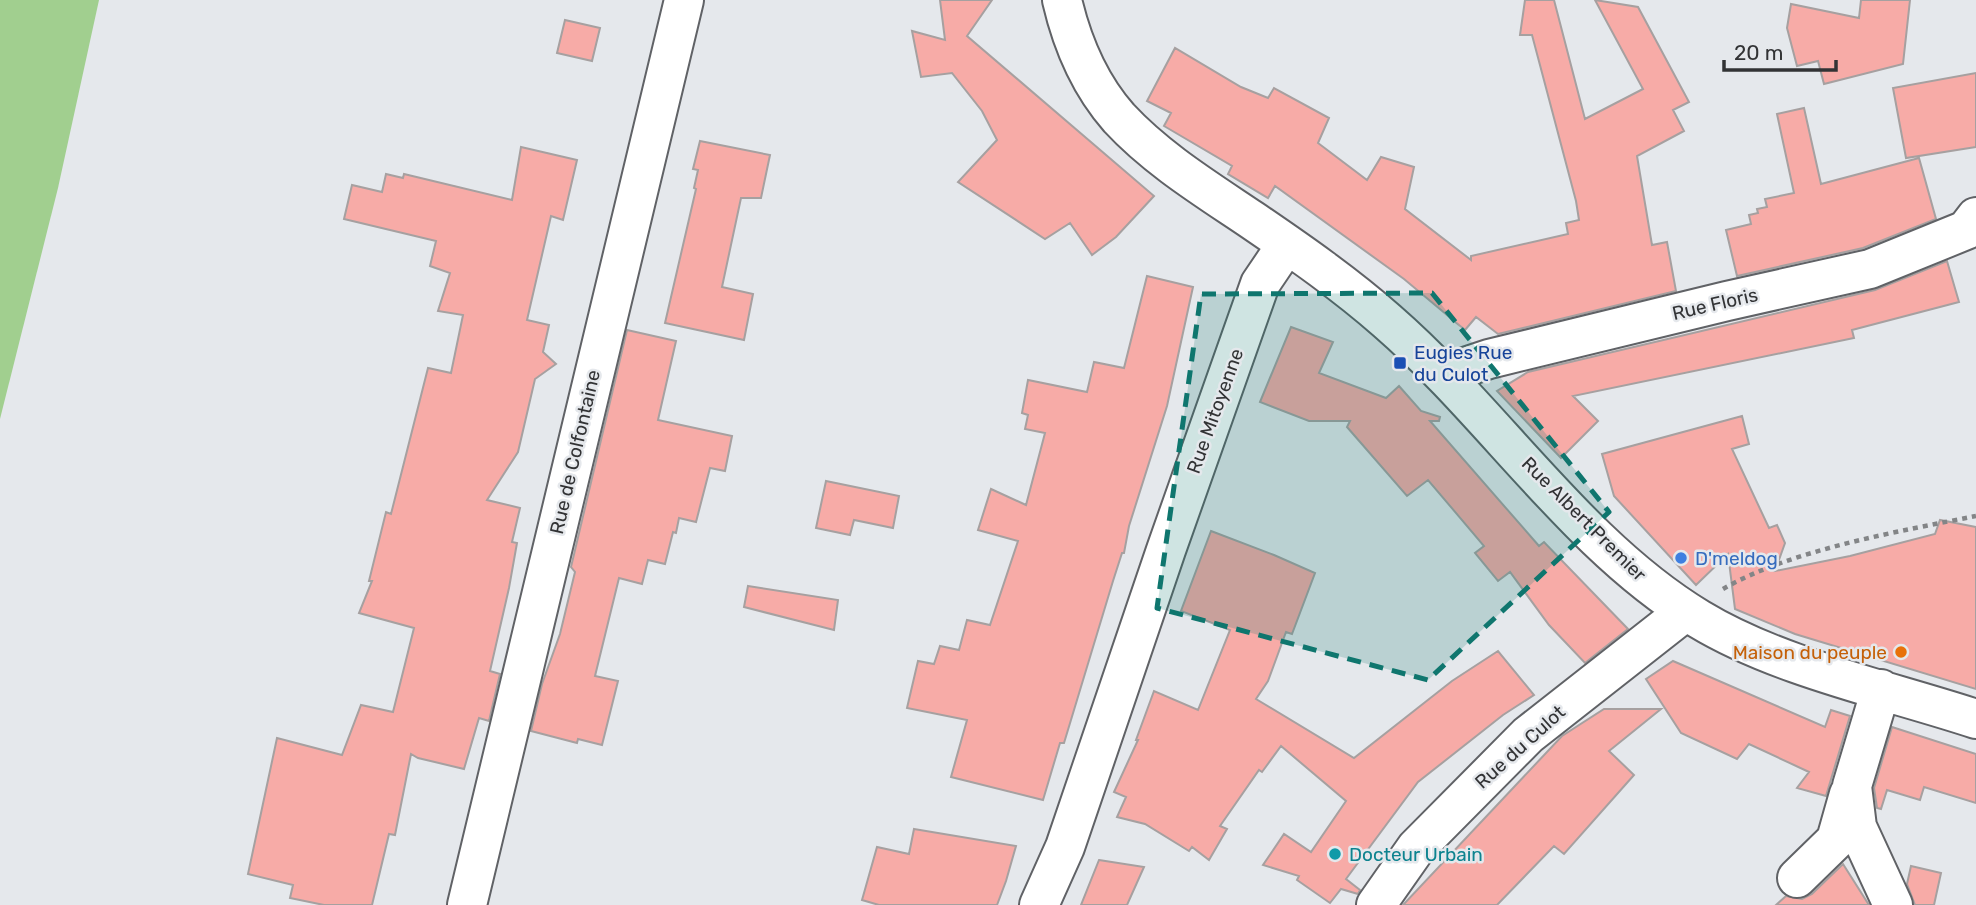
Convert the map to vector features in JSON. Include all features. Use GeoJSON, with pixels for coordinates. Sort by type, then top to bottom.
{"type":"FeatureCollection","features":[{"type":"Feature","properties":{"kind":"street","name":"Rue de Colfontaine"},"geometry":{"type":"LineString","coordinates":[[467,905],[684,0]]}},
{"type":"Feature","properties":{"kind":"street"},"geometry":{"type":"LineString","coordinates":[[1062,0],[1067,23],[1081,59],[1096,87],[1119,117],[1163,158],[1287,244]]}},
{"type":"Feature","properties":{"kind":"street","name":"Rue Floris"},"geometry":{"type":"LineString","coordinates":[[1444,374],[1503,356],[1870,269],[1966,230],[1976,217]]}},
{"type":"Feature","properties":{"kind":"street","name":"Rue Albert Premier"},"geometry":{"type":"LineString","coordinates":[[1287,244],[1343,284],[1444,374],[1615,555],[1655,590],[1724,633],[1754,647],[1976,719]]}},
{"type":"Feature","properties":{"kind":"street","name":"Rue Mitoyenne"},"geometry":{"type":"LineString","coordinates":[[1039,905],[1065,847],[1170,537],[1260,284],[1287,244]]}},
{"type":"Feature","properties":{"kind":"street","name":"Rue du Culot"},"geometry":{"type":"LineString","coordinates":[[1376,905],[1416,848],[1528,735],[1686,611]]}},
{"type":"Feature","properties":{"kind":"street"},"geometry":{"type":"LineString","coordinates":[[1797,878],[1836,841],[1881,689]]}},
{"type":"Feature","properties":{"kind":"street"},"geometry":{"type":"LineString","coordinates":[[1852,786],[1857,827],[1893,905]]}},
{"type":"Feature","properties":{"kind":"path"},"geometry":{"type":"LineString","coordinates":[[1686,611],[1737,581],[1776,565],[1839,547],[1976,516]]}},
{"type":"Feature","properties":{"kind":"highlighted area"},"geometry":{"type":"Polygon","coordinates":[[[1432,293],[1609,512],[1428,680],[1157,608],[1201,294],[1432,293]]]}},
{"type":"Feature","properties":{"kind":"green space"},"geometry":{"type":"Polygon","coordinates":[[[0,0],[99,0],[58,188],[0,419],[0,0]]]}},
{"type":"Feature","properties":{"kind":"building"},"geometry":{"type":"Polygon","coordinates":[[[940,0],[992,0],[967,36],[1154,196],[1116,237],[1092,255],[1070,223],[1045,239],[958,182],[997,140],[982,111],[952,73],[921,77],[912,31],[945,40],[940,0]]]}},
{"type":"Feature","properties":{"kind":"building"},"geometry":{"type":"Polygon","coordinates":[[[1525,0],[1554,0],[1585,119],[1643,89],[1595,0],[1638,7],[1689,102],[1673,110],[1684,131],[1637,156],[1652,245],[1667,242],[1676,291],[1498,334],[1476,317],[1465,330],[1404,279],[1275,186],[1268,198],[1228,174],[1232,166],[1164,126],[1171,113],[1147,101],[1175,48],[1241,87],[1268,98],[1274,88],[1329,118],[1318,143],[1367,180],[1381,157],[1414,167],[1405,209],[1471,260],[1471,256],[1568,234],[1566,223],[1579,220],[1532,35],[1520,35],[1525,0]]]}},
{"type":"Feature","properties":{"kind":"building"},"geometry":{"type":"Polygon","coordinates":[[[1861,0],[1910,0],[1903,64],[1824,84],[1818,61],[1797,66],[1787,28],[1791,4],[1859,18],[1861,0]]]}},
{"type":"Feature","properties":{"kind":"building"},"geometry":{"type":"Polygon","coordinates":[[[565,20],[600,28],[592,61],[557,53],[565,20]]]}},
{"type":"Feature","properties":{"kind":"building"},"geometry":{"type":"Polygon","coordinates":[[[1976,73],[1976,147],[1906,158],[1893,88],[1976,73]]]}},
{"type":"Feature","properties":{"kind":"building"},"geometry":{"type":"Polygon","coordinates":[[[1804,108],[1821,184],[1919,158],[1936,219],[1863,248],[1737,276],[1726,230],[1751,224],[1749,215],[1758,213],[1757,209],[1767,207],[1765,199],[1794,193],[1777,114],[1804,108]]]}},
{"type":"Feature","properties":{"kind":"building"},"geometry":{"type":"Polygon","coordinates":[[[700,141],[770,155],[761,198],[741,198],[722,287],[753,294],[744,340],[665,323],[696,189],[698,170],[693,169],[700,141]]]}},
{"type":"Feature","properties":{"kind":"building"},"geometry":{"type":"Polygon","coordinates":[[[521,147],[577,160],[563,220],[551,216],[527,320],[549,325],[543,352],[556,364],[535,379],[518,452],[487,500],[520,508],[512,542],[517,543],[509,588],[490,671],[500,674],[489,721],[479,718],[464,769],[411,754],[395,835],[389,834],[372,905],[324,905],[290,898],[293,885],[248,874],[277,738],[342,755],[361,705],[393,712],[414,628],[359,613],[372,581],[369,581],[386,512],[391,514],[428,368],[451,373],[463,315],[438,311],[450,273],[430,266],[436,241],[344,219],[352,185],[382,192],[386,174],[403,178],[404,174],[512,200],[521,147]]]}},
{"type":"Feature","properties":{"kind":"building"},"geometry":{"type":"Polygon","coordinates":[[[1947,261],[1959,302],[1852,330],[1854,338],[1573,396],[1598,421],[1561,458],[1497,391],[1528,372],[1875,290],[1947,261]]]}},
{"type":"Feature","properties":{"kind":"building"},"geometry":{"type":"Polygon","coordinates":[[[1147,276],[1193,287],[1167,406],[1129,526],[1124,553],[1064,743],[1060,743],[1043,800],[951,777],[967,720],[907,708],[918,661],[934,664],[940,646],[959,650],[967,620],[990,625],[1018,541],[978,530],[991,489],[1026,505],[1045,433],[1025,429],[1028,415],[1022,413],[1028,380],[1087,392],[1094,362],[1124,368],[1147,276]]]}},
{"type":"Feature","properties":{"kind":"building"},"geometry":{"type":"Polygon","coordinates":[[[1291,327],[1333,342],[1319,373],[1386,398],[1399,386],[1421,411],[1440,417],[1439,421],[1430,421],[1539,546],[1544,542],[1628,629],[1585,663],[1549,625],[1510,572],[1498,581],[1475,553],[1484,546],[1428,480],[1407,496],[1347,427],[1350,421],[1309,421],[1260,402],[1291,327]]]}},
{"type":"Feature","properties":{"kind":"building"},"geometry":{"type":"Polygon","coordinates":[[[627,330],[676,341],[658,420],[732,436],[725,471],[710,468],[696,522],[679,518],[665,564],[648,560],[642,584],[619,578],[595,676],[618,681],[602,745],[578,739],[577,743],[531,731],[575,572],[571,567],[627,330]]]}},
{"type":"Feature","properties":{"kind":"building"},"geometry":{"type":"Polygon","coordinates":[[[1742,416],[1749,444],[1732,449],[1769,528],[1777,525],[1785,543],[1775,571],[1850,556],[1935,534],[1940,520],[1976,527],[1976,689],[1795,634],[1735,609],[1728,554],[1696,585],[1614,496],[1602,454],[1742,416]]]}},
{"type":"Feature","properties":{"kind":"building"},"geometry":{"type":"Polygon","coordinates":[[[826,481],[899,496],[893,528],[854,520],[850,535],[816,528],[826,481]]]}},
{"type":"Feature","properties":{"kind":"building"},"geometry":{"type":"Polygon","coordinates":[[[1211,531],[1315,573],[1292,634],[1286,632],[1268,681],[1256,699],[1354,758],[1452,681],[1498,651],[1534,695],[1503,715],[1418,782],[1346,879],[1360,890],[1358,894],[1341,889],[1330,903],[1297,880],[1299,876],[1263,865],[1284,834],[1311,852],[1346,801],[1281,746],[1262,772],[1259,770],[1220,826],[1227,829],[1209,860],[1192,847],[1189,851],[1145,824],[1117,817],[1126,797],[1114,792],[1138,740],[1154,691],[1198,710],[1230,630],[1181,611],[1211,531]]]}},
{"type":"Feature","properties":{"kind":"building"},"geometry":{"type":"Polygon","coordinates":[[[748,586],[838,600],[834,630],[744,607],[748,586]]]}},
{"type":"Feature","properties":{"kind":"building"},"geometry":{"type":"Polygon","coordinates":[[[1673,661],[1825,727],[1831,710],[1850,716],[1826,796],[1797,788],[1809,772],[1749,744],[1737,759],[1681,733],[1646,679],[1673,661]]]}},
{"type":"Feature","properties":{"kind":"building"},"geometry":{"type":"Polygon","coordinates":[[[1604,709],[1661,709],[1609,751],[1634,775],[1564,854],[1554,846],[1497,905],[1403,905],[1562,736],[1604,709]]]}},
{"type":"Feature","properties":{"kind":"building"},"geometry":{"type":"Polygon","coordinates":[[[1892,727],[1976,754],[1976,803],[1924,787],[1920,800],[1887,790],[1881,809],[1877,808],[1874,788],[1892,727]]]}},
{"type":"Feature","properties":{"kind":"building"},"geometry":{"type":"Polygon","coordinates":[[[914,829],[1016,846],[997,905],[879,905],[862,900],[877,847],[909,854],[914,829]]]}},
{"type":"Feature","properties":{"kind":"building"},"geometry":{"type":"Polygon","coordinates":[[[1099,860],[1144,867],[1127,905],[1081,905],[1099,860]]]}},
{"type":"Feature","properties":{"kind":"building"},"geometry":{"type":"Polygon","coordinates":[[[1843,864],[1869,905],[1776,905],[1786,896],[1802,899],[1812,894],[1843,864]]]}},
{"type":"Feature","properties":{"kind":"building"},"geometry":{"type":"Polygon","coordinates":[[[1911,866],[1941,873],[1934,905],[1915,905],[1907,884],[1911,866]]]}},
{"type":"Feature","properties":{"kind":"place","name":"Eugies Rue du Culot"},"geometry":{"type":"Point","coordinates":[1400,363]}},
{"type":"Feature","properties":{"kind":"place","name":"D'meldog"},"geometry":{"type":"Point","coordinates":[1681,558]}},
{"type":"Feature","properties":{"kind":"place","name":"Maison du peuple"},"geometry":{"type":"Point","coordinates":[1901,652]}},
{"type":"Feature","properties":{"kind":"place","name":"Docteur Urbain"},"geometry":{"type":"Point","coordinates":[1335,854]}}]}
